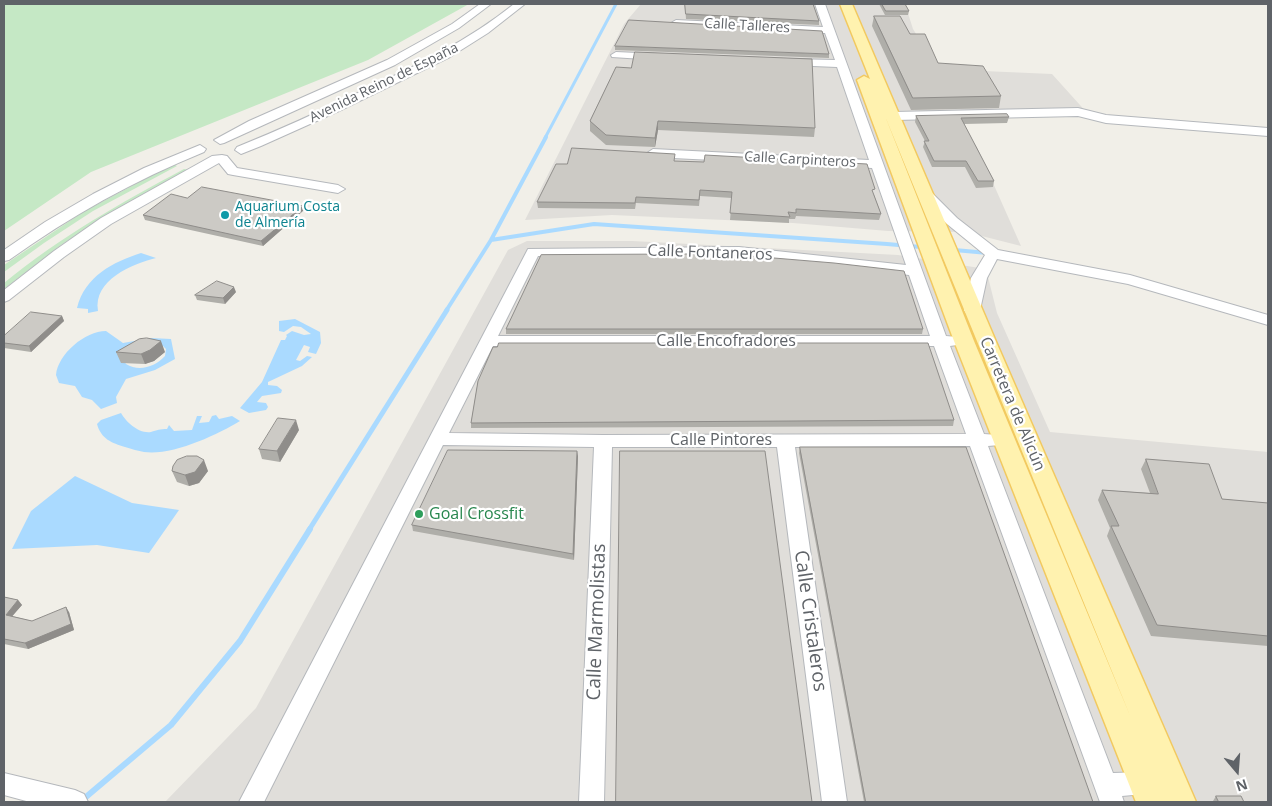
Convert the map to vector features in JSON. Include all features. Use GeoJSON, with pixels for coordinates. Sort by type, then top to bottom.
{"type":"FeatureCollection","features":[{"type":"Feature","properties":{"kind":"main road","name":"Carretera de Alicún"},"geometry":{"type":"LineString","coordinates":[[834,4],[924,238],[928,263],[964,340],[1148,793]]}},
{"type":"Feature","properties":{"kind":"main road","name":"Carretera de Alicún"},"geometry":{"type":"LineString","coordinates":[[846,4],[894,116],[942,236],[928,263]]}},
{"type":"Feature","properties":{"kind":"main road","name":"Carretera de Alicún"},"geometry":{"type":"LineString","coordinates":[[928,263],[972,310],[1181,802]]}},
{"type":"Feature","properties":{"kind":"street","name":"Avenida Reino de España"},"geometry":{"type":"LineString","coordinates":[[200,148],[412,52],[445,33],[486,4]]}},
{"type":"Feature","properties":{"kind":"street","name":"Avenida Reino de España"},"geometry":{"type":"LineString","coordinates":[[220,159],[232,156],[241,150],[420,68],[482,33],[520,4]]}},
{"type":"Feature","properties":{"kind":"street"},"geometry":{"type":"LineString","coordinates":[[820,4],[877,164],[928,263],[940,341],[1108,794],[1148,793]]}},
{"type":"Feature","properties":{"kind":"street","name":"Calle Talleres"},"geometry":{"type":"LineString","coordinates":[[665,22],[828,30]]}},
{"type":"Feature","properties":{"kind":"street"},"geometry":{"type":"LineString","coordinates":[[616,55],[665,57]]}},
{"type":"Feature","properties":{"kind":"street"},"geometry":{"type":"LineString","coordinates":[[782,62],[841,64]]}},
{"type":"Feature","properties":{"kind":"street"},"geometry":{"type":"LineString","coordinates":[[894,116],[1078,112],[1106,119],[1268,132]]}},
{"type":"Feature","properties":{"kind":"street"},"geometry":{"type":"LineString","coordinates":[[220,140],[239,141],[243,147],[241,150]]}},
{"type":"Feature","properties":{"kind":"street"},"geometry":{"type":"LineString","coordinates":[[200,148],[198,153],[200,156],[220,159],[233,171],[338,189]]}},
{"type":"Feature","properties":{"kind":"street"},"geometry":{"type":"LineString","coordinates":[[4,257],[92,200],[159,166],[200,148]]}},
{"type":"Feature","properties":{"kind":"street","name":"Calle Carpinteros"},"geometry":{"type":"LineString","coordinates":[[642,153],[877,164]]}},
{"type":"Feature","properties":{"kind":"street"},"geometry":{"type":"LineString","coordinates":[[4,297],[58,254],[106,221],[220,159]]}},
{"type":"Feature","properties":{"kind":"street"},"geometry":{"type":"LineString","coordinates":[[924,192],[952,221],[993,254],[1130,280],[1268,320]]}},
{"type":"Feature","properties":{"kind":"street","name":"Calle Fontaneros"},"geometry":{"type":"LineString","coordinates":[[487,341],[533,252],[739,251],[928,263]]}},
{"type":"Feature","properties":{"kind":"street"},"geometry":{"type":"LineString","coordinates":[[972,310],[979,278],[993,254]]}},
{"type":"Feature","properties":{"kind":"street","name":"Calle Encofradores"},"geometry":{"type":"LineString","coordinates":[[487,341],[964,340]]}},
{"type":"Feature","properties":{"kind":"street"},"geometry":{"type":"LineString","coordinates":[[251,802],[487,341]]}},
{"type":"Feature","properties":{"kind":"street","name":"Calle Pintores"},"geometry":{"type":"LineString","coordinates":[[438,439],[603,441],[976,438],[1005,440]]}},
{"type":"Feature","properties":{"kind":"street","name":"Calle Cristaleros"},"geometry":{"type":"LineString","coordinates":[[785,440],[835,802]]}},
{"type":"Feature","properties":{"kind":"street","name":"Calle Marmolistas"},"geometry":{"type":"LineString","coordinates":[[591,802],[603,441]]}},
{"type":"Feature","properties":{"kind":"street"},"geometry":{"type":"LineString","coordinates":[[1047,629],[1080,626]]}},
{"type":"Feature","properties":{"kind":"street"},"geometry":{"type":"LineString","coordinates":[[4,784],[75,802]]}},
{"type":"Feature","properties":{"kind":"shaded area"},"geometry":{"type":"Polygon","coordinates":[[[641,4],[905,4],[913,29],[938,69],[1052,74],[1089,115],[962,119],[965,131],[977,147],[1021,246],[966,232],[888,231],[793,223],[612,215],[525,220],[624,24],[641,4]]]}},
{"type":"Feature","properties":{"kind":"shaded area"},"geometry":{"type":"Polygon","coordinates":[[[527,241],[632,241],[898,255],[986,269],[997,313],[1050,432],[1268,452],[1268,802],[165,802],[256,708],[508,250],[527,241]]]}},
{"type":"Feature","properties":{"kind":"green space"},"geometry":{"type":"Polygon","coordinates":[[[4,4],[469,4],[368,60],[91,172],[4,231],[4,4]]]}},
{"type":"Feature","properties":{"kind":"green space"},"geometry":{"type":"Polygon","coordinates":[[[173,164],[177,166],[93,211],[4,272],[4,265],[83,212],[173,164]]]}},
{"type":"Feature","properties":{"kind":"green space"},"geometry":{"type":"Polygon","coordinates":[[[184,169],[189,170],[110,213],[61,245],[4,289],[4,283],[69,236],[114,208],[184,169]]]}},
{"type":"Feature","properties":{"kind":"water"},"geometry":{"type":"Polygon","coordinates":[[[141,253],[156,258],[126,269],[108,282],[98,300],[98,311],[88,313],[88,309],[77,308],[86,287],[93,279],[120,261],[141,253]]]}},
{"type":"Feature","properties":{"kind":"water"},"geometry":{"type":"Polygon","coordinates":[[[295,319],[320,332],[321,343],[316,354],[308,352],[310,347],[304,345],[296,360],[300,361],[307,356],[312,357],[302,366],[268,382],[268,385],[277,386],[282,390],[281,393],[262,396],[257,402],[266,403],[268,407],[266,410],[249,413],[240,408],[262,382],[281,340],[285,340],[286,335],[292,331],[304,335],[311,334],[301,327],[293,326],[284,332],[279,331],[279,321],[295,319]]]}},
{"type":"Feature","properties":{"kind":"water"},"geometry":{"type":"Polygon","coordinates":[[[106,331],[123,343],[151,338],[171,339],[175,359],[155,370],[126,379],[116,397],[117,403],[101,409],[92,400],[82,397],[75,386],[59,383],[56,375],[58,367],[67,352],[81,339],[106,331]],[[163,346],[124,361],[126,364],[136,368],[147,367],[161,360],[165,356],[166,349],[163,346]]]}},
{"type":"Feature","properties":{"kind":"water"},"geometry":{"type":"Polygon","coordinates":[[[121,413],[133,427],[146,432],[167,429],[169,425],[174,431],[192,430],[197,416],[202,416],[199,423],[209,422],[212,416],[216,415],[219,419],[232,416],[240,421],[207,438],[181,448],[168,451],[144,452],[116,444],[108,440],[101,433],[97,424],[101,420],[121,413]]]}},
{"type":"Feature","properties":{"kind":"water"},"geometry":{"type":"Polygon","coordinates":[[[75,476],[132,503],[179,510],[149,553],[97,545],[12,549],[31,511],[75,476]]]}},
{"type":"Feature","properties":{"kind":"building"},"geometry":{"type":"Polygon","coordinates":[[[685,4],[813,4],[819,21],[686,14],[685,4]]]}},
{"type":"Feature","properties":{"kind":"building"},"geometry":{"type":"Polygon","coordinates":[[[882,4],[905,4],[909,11],[886,11],[882,4]]]}},
{"type":"Feature","properties":{"kind":"building"},"geometry":{"type":"Polygon","coordinates":[[[874,16],[900,16],[910,34],[925,34],[938,63],[983,66],[1001,96],[913,98],[874,16]]]}},
{"type":"Feature","properties":{"kind":"building"},"geometry":{"type":"Polygon","coordinates":[[[629,20],[822,31],[829,54],[615,46],[629,20]]]}},
{"type":"Feature","properties":{"kind":"building"},"geometry":{"type":"Polygon","coordinates":[[[635,52],[812,59],[815,128],[658,121],[655,138],[606,135],[590,121],[616,67],[631,68],[635,52]]]}},
{"type":"Feature","properties":{"kind":"building"},"geometry":{"type":"Polygon","coordinates":[[[1007,114],[1009,117],[961,118],[994,181],[978,181],[966,161],[934,161],[924,141],[929,141],[916,116],[1007,114]]]}},
{"type":"Feature","properties":{"kind":"building"},"geometry":{"type":"Polygon","coordinates":[[[572,148],[675,154],[674,161],[704,162],[705,155],[867,164],[875,189],[872,190],[881,214],[796,209],[796,213],[788,212],[790,217],[730,213],[732,192],[700,190],[699,200],[636,197],[635,203],[537,202],[556,164],[567,164],[572,148]]]}},
{"type":"Feature","properties":{"kind":"building","name":"Aquarium Costa de Almería"},"geometry":{"type":"Polygon","coordinates":[[[202,187],[303,206],[261,241],[143,215],[171,194],[187,198],[202,187]]]}},
{"type":"Feature","properties":{"kind":"building"},"geometry":{"type":"Polygon","coordinates":[[[686,254],[750,256],[904,271],[923,329],[506,329],[541,255],[686,254]]]}},
{"type":"Feature","properties":{"kind":"building"},"geometry":{"type":"Polygon","coordinates":[[[217,281],[234,287],[223,298],[195,295],[217,281]]]}},
{"type":"Feature","properties":{"kind":"building"},"geometry":{"type":"Polygon","coordinates":[[[31,312],[62,316],[29,346],[4,343],[4,336],[31,312]]]}},
{"type":"Feature","properties":{"kind":"building"},"geometry":{"type":"Polygon","coordinates":[[[147,338],[161,341],[150,350],[141,354],[116,352],[139,339],[147,338]]]}},
{"type":"Feature","properties":{"kind":"building"},"geometry":{"type":"Polygon","coordinates":[[[499,343],[928,343],[954,420],[471,423],[478,381],[493,347],[497,347],[499,343]]]}},
{"type":"Feature","properties":{"kind":"building"},"geometry":{"type":"Polygon","coordinates":[[[278,418],[296,420],[277,451],[259,449],[278,418]]]}},
{"type":"Feature","properties":{"kind":"building"},"geometry":{"type":"Polygon","coordinates":[[[800,447],[966,447],[1093,802],[866,802],[800,447]]]}},
{"type":"Feature","properties":{"kind":"building"},"geometry":{"type":"Polygon","coordinates":[[[448,450],[577,451],[573,554],[412,525],[448,450]]]}},
{"type":"Feature","properties":{"kind":"building"},"geometry":{"type":"Polygon","coordinates":[[[620,451],[765,451],[812,802],[616,802],[620,451]]]}},
{"type":"Feature","properties":{"kind":"building"},"geometry":{"type":"Polygon","coordinates":[[[187,456],[197,456],[204,460],[195,472],[185,475],[172,471],[177,460],[187,456]]]}},
{"type":"Feature","properties":{"kind":"building"},"geometry":{"type":"Polygon","coordinates":[[[1146,459],[1209,464],[1222,499],[1268,503],[1268,636],[1157,625],[1111,526],[1119,526],[1102,490],[1158,494],[1146,459]]]}},
{"type":"Feature","properties":{"kind":"building"},"geometry":{"type":"Polygon","coordinates":[[[4,597],[18,600],[6,615],[32,621],[66,607],[71,624],[25,643],[4,639],[4,597]]]}},
{"type":"Feature","properties":{"kind":"building"},"geometry":{"type":"Polygon","coordinates":[[[1216,796],[1241,796],[1244,802],[1219,802],[1216,796]]]}},
{"type":"Feature","properties":{"kind":"waterway"},"geometry":{"type":"LineString","coordinates":[[545,138],[616,4]]}},
{"type":"Feature","properties":{"kind":"waterway"},"geometry":{"type":"LineString","coordinates":[[491,240],[546,137]]}},
{"type":"Feature","properties":{"kind":"waterway"},"geometry":{"type":"LineString","coordinates":[[491,240],[594,224],[887,244],[988,253]]}},
{"type":"Feature","properties":{"kind":"waterway"},"geometry":{"type":"LineString","coordinates":[[446,311],[491,240]]}},
{"type":"Feature","properties":{"kind":"waterway"},"geometry":{"type":"LineString","coordinates":[[309,530],[447,310]]}},
{"type":"Feature","properties":{"kind":"waterway"},"geometry":{"type":"LineString","coordinates":[[80,802],[171,725],[240,641],[310,529]]}},
{"type":"Feature","properties":{"kind":"place","name":"Aquarium Costa de Almería"},"geometry":{"type":"Point","coordinates":[225,215]}},
{"type":"Feature","properties":{"kind":"place","name":"Goal Crossfit"},"geometry":{"type":"Point","coordinates":[419,514]}}]}
